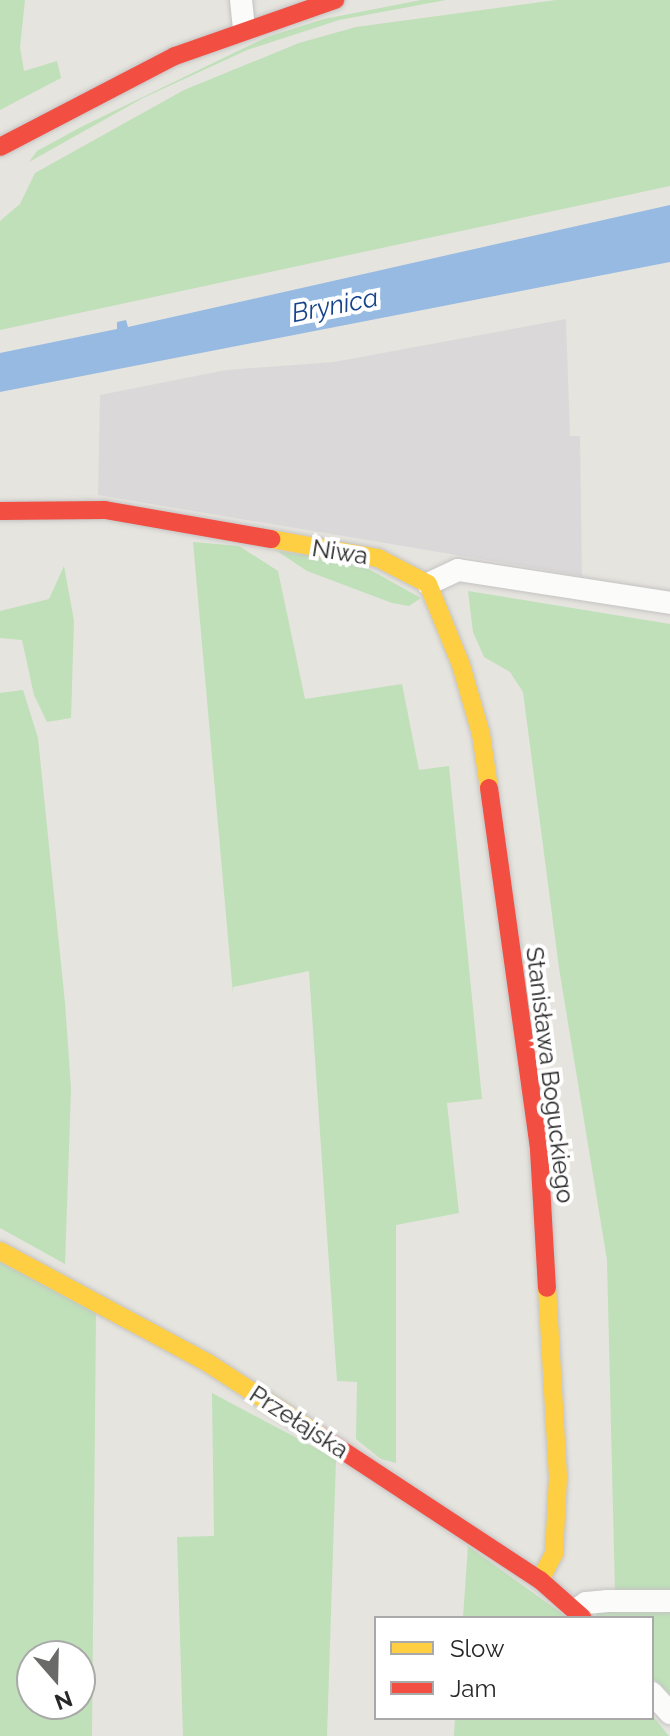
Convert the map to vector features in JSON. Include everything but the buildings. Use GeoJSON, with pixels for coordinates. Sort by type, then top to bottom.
{"type":"FeatureCollection","features":[{"type":"Feature","properties":{"kind":"street"},"geometry":{"type":"LineString","coordinates":[[241,0],[244,28]]}},
{"type":"Feature","properties":{"kind":"street"},"geometry":{"type":"LineString","coordinates":[[0,147],[175,56],[244,28],[335,0]]}},
{"type":"Feature","properties":{"kind":"street","name":"Niwa"},"geometry":{"type":"LineString","coordinates":[[0,511],[105,510],[378,558],[428,584]]}},
{"type":"Feature","properties":{"kind":"street"},"geometry":{"type":"LineString","coordinates":[[428,584],[458,570],[670,603]]}},
{"type":"Feature","properties":{"kind":"street","name":"Stanisława Boguckiego"},"geometry":{"type":"LineString","coordinates":[[428,584],[481,734],[539,1150],[558,1477],[554,1554],[540,1580]]}},
{"type":"Feature","properties":{"kind":"street","name":"Przełajska"},"geometry":{"type":"LineString","coordinates":[[0,1251],[208,1363],[540,1580],[579,1614]]}},
{"type":"Feature","properties":{"kind":"street"},"geometry":{"type":"LineString","coordinates":[[579,1614],[608,1601],[670,1601]]}},
{"type":"Feature","properties":{"kind":"street"},"geometry":{"type":"LineString","coordinates":[[654,1695],[670,1713]]}},
{"type":"Feature","properties":{"kind":"shaded area"},"geometry":{"type":"Polygon","coordinates":[[[566,319],[570,436],[580,436],[582,576],[98,495],[100,395],[226,370],[334,362],[566,319]]]}},
{"type":"Feature","properties":{"kind":"green space"},"geometry":{"type":"Polygon","coordinates":[[[0,0],[25,0],[20,47],[24,71],[57,61],[61,78],[0,110],[0,0]]]}},
{"type":"Feature","properties":{"kind":"green space"},"geometry":{"type":"Polygon","coordinates":[[[421,0],[446,0],[339,20],[247,50],[143,98],[29,162],[37,151],[81,127],[267,37],[324,19],[421,0]]]}},
{"type":"Feature","properties":{"kind":"green space"},"geometry":{"type":"Polygon","coordinates":[[[556,0],[670,0],[670,186],[0,330],[0,221],[20,204],[35,173],[184,90],[299,43],[356,27],[556,0]]]}},
{"type":"Feature","properties":{"kind":"green space"},"geometry":{"type":"Polygon","coordinates":[[[193,542],[239,546],[278,571],[305,699],[402,684],[419,770],[449,766],[482,1099],[447,1103],[459,1213],[396,1225],[396,1463],[381,1459],[356,1439],[357,1382],[337,1381],[309,971],[233,987],[233,994],[193,542]]]}},
{"type":"Feature","properties":{"kind":"green space"},"geometry":{"type":"Polygon","coordinates":[[[277,551],[354,561],[421,598],[409,606],[392,603],[307,571],[277,551]]]}},
{"type":"Feature","properties":{"kind":"green space"},"geometry":{"type":"Polygon","coordinates":[[[64,566],[74,621],[71,718],[47,722],[34,695],[22,640],[0,638],[0,611],[49,599],[64,566]]]}},
{"type":"Feature","properties":{"kind":"green space"},"geometry":{"type":"Polygon","coordinates":[[[468,591],[670,624],[670,1592],[615,1593],[607,1260],[559,968],[523,692],[510,672],[484,657],[473,632],[468,591]]]}},
{"type":"Feature","properties":{"kind":"green space"},"geometry":{"type":"Polygon","coordinates":[[[23,690],[38,738],[65,1003],[71,1088],[65,1264],[0,1228],[0,693],[23,690]]]}},
{"type":"Feature","properties":{"kind":"green space"},"geometry":{"type":"Polygon","coordinates":[[[0,1262],[96,1313],[93,1640],[16,1640],[16,1720],[92,1720],[92,1736],[0,1736],[0,1262]]]}},
{"type":"Feature","properties":{"kind":"green space"},"geometry":{"type":"Polygon","coordinates":[[[212,1393],[336,1459],[327,1736],[183,1736],[177,1537],[214,1536],[212,1393]]]}},
{"type":"Feature","properties":{"kind":"green space"},"geometry":{"type":"Polygon","coordinates":[[[468,1546],[565,1616],[463,1616],[468,1546]]]}},
{"type":"Feature","properties":{"kind":"green space"},"geometry":{"type":"Polygon","coordinates":[[[599,1606],[670,1606],[670,1694],[654,1680],[654,1616],[596,1616],[599,1606]]]}},
{"type":"Feature","properties":{"kind":"green space"},"geometry":{"type":"Polygon","coordinates":[[[654,1717],[669,1736],[454,1736],[455,1720],[654,1720],[654,1717]]]}},
{"type":"Feature","properties":{"kind":"water","name":"Brynica"},"geometry":{"type":"Polygon","coordinates":[[[670,205],[670,262],[0,392],[0,353],[117,329],[117,322],[126,320],[128,327],[670,205]]]}},
{"type":"Feature","properties":{"kind":"traffic: slow"},"geometry":{"type":"LineString","coordinates":[[271,539],[378,558],[428,584],[461,665],[481,734],[489,788]]}},
{"type":"Feature","properties":{"kind":"traffic: slow"},"geometry":{"type":"LineString","coordinates":[[0,1251],[208,1363],[322,1437]]}},
{"type":"Feature","properties":{"kind":"traffic: slow"},"geometry":{"type":"LineString","coordinates":[[540,1580],[554,1554],[558,1477],[547,1288]]}},
{"type":"Feature","properties":{"kind":"traffic: jam"},"geometry":{"type":"LineString","coordinates":[[0,147],[175,56],[335,0]]}},
{"type":"Feature","properties":{"kind":"traffic: jam"},"geometry":{"type":"LineString","coordinates":[[0,511],[105,510],[271,539]]}},
{"type":"Feature","properties":{"kind":"traffic: jam"},"geometry":{"type":"LineString","coordinates":[[489,788],[539,1150],[547,1288]]}},
{"type":"Feature","properties":{"kind":"traffic: jam"},"geometry":{"type":"LineString","coordinates":[[322,1437],[540,1580],[581,1616]]}}]}
